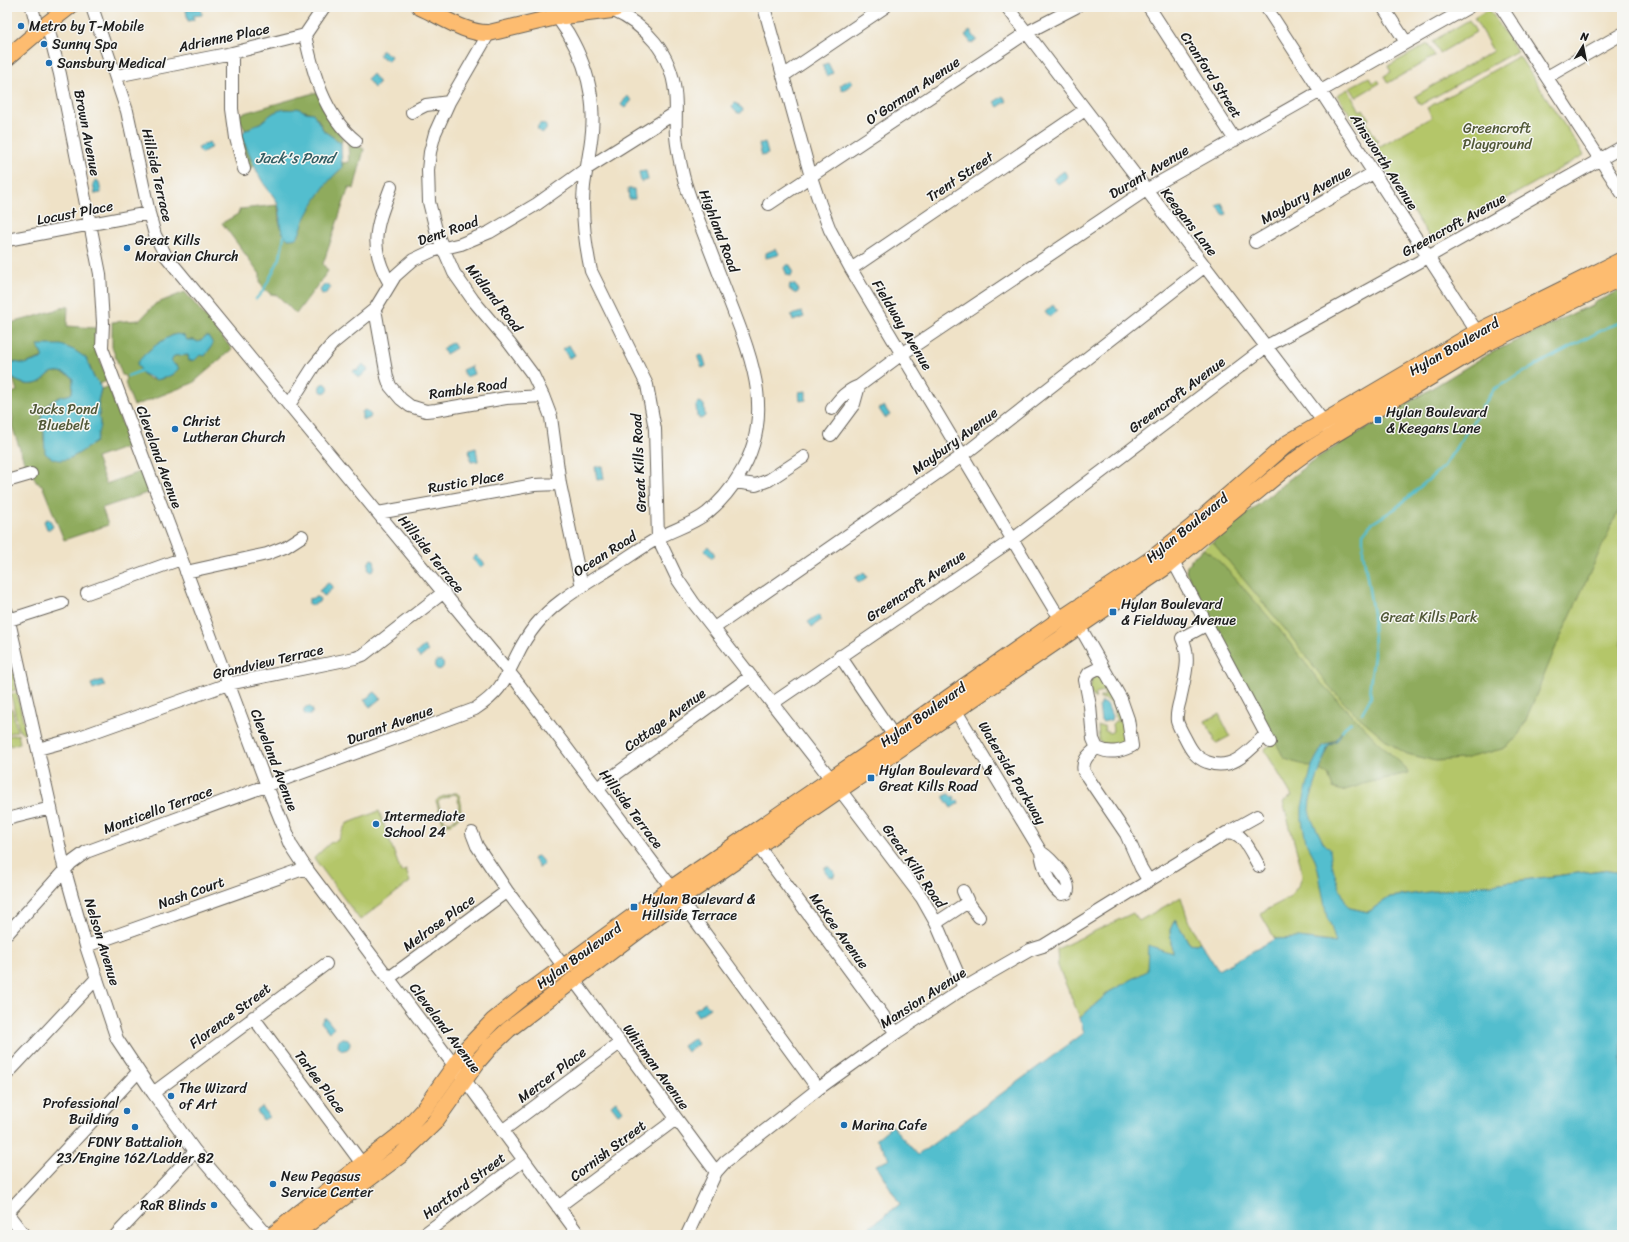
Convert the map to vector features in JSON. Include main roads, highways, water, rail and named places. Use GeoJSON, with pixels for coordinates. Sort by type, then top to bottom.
{"type":"FeatureCollection","features":[{"type":"Feature","properties":{"kind":"main road"},"geometry":{"type":"LineString","coordinates":[[7,58],[69,7]]}},
{"type":"Feature","properties":{"kind":"main road"},"geometry":{"type":"LineString","coordinates":[[420,7],[467,30],[481,33],[489,33],[554,12],[615,8]]}},
{"type":"Feature","properties":{"kind":"main road","name":"Hylan Boulevard"},"geometry":{"type":"LineString","coordinates":[[676,894],[758,846],[894,736],[1163,550],[1192,527],[1288,443],[1477,332],[1622,260]]}},
{"type":"Feature","properties":{"kind":"main road","name":"Hylan Boulevard"},"geometry":{"type":"LineString","coordinates":[[293,1235],[411,1147],[426,1133],[478,1062],[500,1037],[569,973],[676,894],[835,784],[956,711],[1077,628],[1173,561],[1293,462],[1334,435],[1478,348],[1622,277]]}},
{"type":"Feature","properties":{"kind":"main road","name":"Hylan Boulevard"},"geometry":{"type":"LineString","coordinates":[[273,1235],[393,1141],[411,1124],[424,1109],[454,1066],[476,1038],[493,1021],[525,995],[569,973]]}},
{"type":"Feature","properties":{"kind":"water"},"geometry":{"type":"Polygon","coordinates":[[[201,8],[202,15],[193,16],[194,20],[188,21],[186,10],[201,8]]]}},
{"type":"Feature","properties":{"kind":"water"},"geometry":{"type":"Polygon","coordinates":[[[970,31],[977,40],[972,44],[965,35],[970,31]]]}},
{"type":"Feature","properties":{"kind":"water"},"geometry":{"type":"Polygon","coordinates":[[[382,50],[391,56],[388,61],[379,55],[382,50]]]}},
{"type":"Feature","properties":{"kind":"water"},"geometry":{"type":"Polygon","coordinates":[[[828,63],[833,73],[827,76],[822,65],[828,63]]]}},
{"type":"Feature","properties":{"kind":"water"},"geometry":{"type":"Polygon","coordinates":[[[372,74],[379,83],[374,88],[367,79],[372,74]]]}},
{"type":"Feature","properties":{"kind":"water"},"geometry":{"type":"Polygon","coordinates":[[[849,80],[853,83],[843,91],[840,85],[849,80]]]}},
{"type":"Feature","properties":{"kind":"water"},"geometry":{"type":"Polygon","coordinates":[[[627,96],[632,100],[625,108],[621,105],[627,96]]]}},
{"type":"Feature","properties":{"kind":"water"},"geometry":{"type":"Polygon","coordinates":[[[1003,96],[1007,101],[998,107],[994,102],[1003,96]]]}},
{"type":"Feature","properties":{"kind":"water"},"geometry":{"type":"Polygon","coordinates":[[[735,103],[742,108],[743,110],[741,113],[733,109],[732,106],[735,103]]]}},
{"type":"Feature","properties":{"kind":"water","name":"Jack's Pond"},"geometry":{"type":"Polygon","coordinates":[[[297,108],[313,113],[324,131],[341,143],[342,168],[330,179],[321,192],[296,238],[288,239],[281,230],[280,212],[277,202],[255,168],[241,136],[245,130],[250,129],[260,123],[275,112],[283,109],[297,108]]]}},
{"type":"Feature","properties":{"kind":"water"},"geometry":{"type":"Polygon","coordinates":[[[542,123],[547,128],[542,133],[537,128],[542,123]]]}},
{"type":"Feature","properties":{"kind":"water"},"geometry":{"type":"Polygon","coordinates":[[[209,142],[212,147],[201,153],[198,148],[209,142]]]}},
{"type":"Feature","properties":{"kind":"water"},"geometry":{"type":"Polygon","coordinates":[[[765,142],[768,154],[762,156],[759,144],[765,142]]]}},
{"type":"Feature","properties":{"kind":"water"},"geometry":{"type":"Polygon","coordinates":[[[646,171],[648,180],[641,182],[639,172],[646,171]]]}},
{"type":"Feature","properties":{"kind":"water"},"geometry":{"type":"Polygon","coordinates":[[[1064,171],[1068,177],[1058,184],[1053,179],[1064,171]]]}},
{"type":"Feature","properties":{"kind":"water"},"geometry":{"type":"Polygon","coordinates":[[[97,180],[99,182],[101,193],[95,194],[93,183],[97,180]]]}},
{"type":"Feature","properties":{"kind":"water"},"geometry":{"type":"Polygon","coordinates":[[[628,189],[634,189],[635,199],[629,199],[628,189]]]}},
{"type":"Feature","properties":{"kind":"water"},"geometry":{"type":"Polygon","coordinates":[[[1222,203],[1227,214],[1224,215],[1217,206],[1222,203]]]}},
{"type":"Feature","properties":{"kind":"water"},"geometry":{"type":"Polygon","coordinates":[[[775,249],[779,253],[778,255],[766,258],[766,253],[775,249]]]}},
{"type":"Feature","properties":{"kind":"water"},"geometry":{"type":"Polygon","coordinates":[[[786,265],[790,265],[793,271],[791,276],[787,275],[784,268],[786,265]]]}},
{"type":"Feature","properties":{"kind":"water"},"geometry":{"type":"Polygon","coordinates":[[[790,284],[795,285],[799,290],[797,293],[794,293],[789,289],[790,284]]]}},
{"type":"Feature","properties":{"kind":"water"},"geometry":{"type":"Polygon","coordinates":[[[324,285],[329,285],[331,288],[325,294],[322,294],[320,290],[324,285]]]}},
{"type":"Feature","properties":{"kind":"water"},"geometry":{"type":"Polygon","coordinates":[[[1053,305],[1057,311],[1049,317],[1045,312],[1053,305]]]}},
{"type":"Feature","properties":{"kind":"water"},"geometry":{"type":"Polygon","coordinates":[[[802,312],[804,317],[793,321],[791,315],[802,312]]]}},
{"type":"Feature","properties":{"kind":"water"},"geometry":{"type":"Polygon","coordinates":[[[177,334],[184,336],[187,340],[194,340],[198,342],[206,336],[209,337],[213,344],[205,356],[200,355],[195,360],[189,361],[188,355],[174,356],[171,362],[179,368],[169,376],[156,380],[143,374],[137,364],[144,355],[167,338],[177,334]]]}},
{"type":"Feature","properties":{"kind":"water"},"geometry":{"type":"Polygon","coordinates":[[[452,342],[456,348],[446,354],[442,349],[452,342]]]}},
{"type":"Feature","properties":{"kind":"water"},"geometry":{"type":"Polygon","coordinates":[[[38,345],[61,345],[74,350],[86,358],[94,378],[99,383],[101,389],[98,401],[100,425],[96,442],[71,458],[65,460],[52,458],[45,453],[44,431],[40,427],[43,409],[58,398],[72,393],[73,380],[71,376],[62,372],[54,372],[50,373],[39,383],[24,384],[14,379],[7,372],[8,363],[14,362],[25,364],[43,358],[38,345]]]}},
{"type":"Feature","properties":{"kind":"water"},"geometry":{"type":"Polygon","coordinates":[[[569,345],[575,355],[569,358],[563,349],[569,345]]]}},
{"type":"Feature","properties":{"kind":"water"},"geometry":{"type":"Polygon","coordinates":[[[702,355],[706,366],[702,368],[698,356],[702,355]]]}},
{"type":"Feature","properties":{"kind":"water"},"geometry":{"type":"Polygon","coordinates":[[[363,364],[368,370],[359,378],[353,372],[355,369],[357,371],[363,364]]]}},
{"type":"Feature","properties":{"kind":"water"},"geometry":{"type":"Polygon","coordinates":[[[471,366],[474,374],[466,377],[462,370],[471,366]]]}},
{"type":"Feature","properties":{"kind":"water"},"geometry":{"type":"Polygon","coordinates":[[[324,383],[329,388],[324,393],[319,388],[324,383]]]}},
{"type":"Feature","properties":{"kind":"water"},"geometry":{"type":"Polygon","coordinates":[[[806,391],[806,400],[800,401],[799,392],[806,391]]]}},
{"type":"Feature","properties":{"kind":"water"},"geometry":{"type":"Polygon","coordinates":[[[699,402],[704,405],[705,416],[701,419],[697,416],[696,406],[699,402]]]}},
{"type":"Feature","properties":{"kind":"water"},"geometry":{"type":"Polygon","coordinates":[[[884,406],[890,415],[885,418],[879,409],[884,406]]]}},
{"type":"Feature","properties":{"kind":"water"},"geometry":{"type":"Polygon","coordinates":[[[364,410],[371,415],[370,418],[365,420],[362,419],[362,412],[364,410]]]}},
{"type":"Feature","properties":{"kind":"water"},"geometry":{"type":"Polygon","coordinates":[[[476,448],[478,461],[471,462],[469,450],[476,448]]]}},
{"type":"Feature","properties":{"kind":"water"},"geometry":{"type":"Polygon","coordinates":[[[602,466],[604,479],[597,480],[595,467],[602,466]]]}},
{"type":"Feature","properties":{"kind":"water"},"geometry":{"type":"Polygon","coordinates":[[[47,519],[50,520],[53,526],[51,529],[47,529],[44,521],[47,519]]]}},
{"type":"Feature","properties":{"kind":"water"},"geometry":{"type":"Polygon","coordinates":[[[708,546],[714,553],[712,558],[704,550],[708,546]]]}},
{"type":"Feature","properties":{"kind":"water"},"geometry":{"type":"Polygon","coordinates":[[[476,555],[485,564],[481,568],[472,559],[476,555]]]}},
{"type":"Feature","properties":{"kind":"water"},"geometry":{"type":"Polygon","coordinates":[[[371,559],[374,560],[375,566],[373,571],[370,572],[368,568],[371,559]]]}},
{"type":"Feature","properties":{"kind":"water"},"geometry":{"type":"Polygon","coordinates":[[[864,572],[867,577],[859,583],[855,578],[864,572]]]}},
{"type":"Feature","properties":{"kind":"water"},"geometry":{"type":"Polygon","coordinates":[[[328,583],[333,586],[333,588],[324,596],[319,591],[328,583]]]}},
{"type":"Feature","properties":{"kind":"water"},"geometry":{"type":"Polygon","coordinates":[[[317,597],[320,599],[319,602],[313,605],[309,604],[309,599],[317,597]]]}},
{"type":"Feature","properties":{"kind":"water"},"geometry":{"type":"Polygon","coordinates":[[[818,615],[821,620],[812,627],[808,622],[818,615]]]}},
{"type":"Feature","properties":{"kind":"water"},"geometry":{"type":"Polygon","coordinates":[[[424,646],[428,651],[420,658],[416,653],[424,646]]]}},
{"type":"Feature","properties":{"kind":"water"},"geometry":{"type":"Polygon","coordinates":[[[439,660],[444,665],[439,670],[434,665],[439,660]]]}},
{"type":"Feature","properties":{"kind":"water"},"geometry":{"type":"Polygon","coordinates":[[[102,680],[105,686],[93,690],[91,684],[102,680]]]}},
{"type":"Feature","properties":{"kind":"water"},"geometry":{"type":"Polygon","coordinates":[[[375,692],[381,698],[370,707],[364,700],[375,692]]]}},
{"type":"Feature","properties":{"kind":"water"},"geometry":{"type":"Polygon","coordinates":[[[1101,702],[1107,704],[1112,716],[1111,720],[1101,721],[1099,706],[1101,702]]]}},
{"type":"Feature","properties":{"kind":"water"},"geometry":{"type":"Polygon","coordinates":[[[308,706],[313,711],[308,716],[303,711],[308,706]]]}},
{"type":"Feature","properties":{"kind":"water"},"geometry":{"type":"Polygon","coordinates":[[[1344,728],[1338,740],[1329,745],[1327,749],[1310,800],[1309,810],[1311,818],[1323,842],[1330,849],[1336,878],[1347,906],[1350,908],[1368,912],[1390,897],[1602,870],[1622,873],[1622,1235],[859,1235],[900,1204],[876,1165],[890,1158],[876,1139],[892,1126],[918,1155],[1084,1033],[1080,1018],[1109,992],[1147,971],[1148,945],[1172,953],[1170,930],[1175,919],[1189,943],[1196,944],[1200,942],[1218,970],[1275,939],[1299,938],[1336,943],[1327,918],[1318,869],[1314,857],[1306,842],[1302,820],[1302,807],[1312,766],[1316,758],[1323,746],[1335,741],[1344,728]]]}},
{"type":"Feature","properties":{"kind":"water"},"geometry":{"type":"Polygon","coordinates":[[[949,794],[952,797],[954,796],[954,801],[958,800],[959,803],[951,808],[944,798],[944,796],[949,794]]]}},
{"type":"Feature","properties":{"kind":"water"},"geometry":{"type":"Polygon","coordinates":[[[538,856],[544,863],[541,867],[539,867],[533,859],[538,856]]]}},
{"type":"Feature","properties":{"kind":"water"},"geometry":{"type":"Polygon","coordinates":[[[825,867],[830,867],[835,873],[834,877],[829,876],[825,871],[825,867]]]}},
{"type":"Feature","properties":{"kind":"water"},"geometry":{"type":"Polygon","coordinates":[[[705,1002],[710,1008],[698,1016],[694,1010],[705,1002]]]}},
{"type":"Feature","properties":{"kind":"water"},"geometry":{"type":"Polygon","coordinates":[[[324,1018],[326,1018],[334,1028],[329,1032],[321,1022],[324,1018]]]}},
{"type":"Feature","properties":{"kind":"water"},"geometry":{"type":"Polygon","coordinates":[[[342,1038],[346,1038],[350,1044],[346,1050],[342,1050],[338,1046],[338,1042],[342,1038]]]}},
{"type":"Feature","properties":{"kind":"water"},"geometry":{"type":"Polygon","coordinates":[[[694,1038],[698,1044],[687,1052],[683,1046],[694,1038]]]}},
{"type":"Feature","properties":{"kind":"water"},"geometry":{"type":"Polygon","coordinates":[[[616,1101],[623,1111],[618,1114],[611,1105],[616,1101]]]}},
{"type":"Feature","properties":{"kind":"water"},"geometry":{"type":"Polygon","coordinates":[[[262,1107],[269,1117],[263,1120],[257,1111],[262,1107]]]}},
{"type":"Feature","properties":{"kind":"waterway"},"geometry":{"type":"LineString","coordinates":[[256,299],[263,291],[280,258],[284,236]]}},
{"type":"Feature","properties":{"kind":"waterway"},"geometry":{"type":"LineString","coordinates":[[1362,713],[1371,697],[1370,684],[1374,656],[1373,614],[1363,552],[1363,534],[1371,524],[1396,508],[1444,466],[1494,389],[1608,327],[1622,322]]}},
{"type":"Feature","properties":{"kind":"waterway"},"geometry":{"type":"LineString","coordinates":[[128,376],[143,370]]}},
{"type":"Feature","properties":{"kind":"waterway"},"geometry":{"type":"LineString","coordinates":[[1342,731],[1351,722]]}},
{"type":"Feature","properties":{"kind":"place","name":"Metro by T-Mobile"},"geometry":{"type":"Point","coordinates":[21,26]}},
{"type":"Feature","properties":{"kind":"place","name":"Sunny Spa"},"geometry":{"type":"Point","coordinates":[44,44]}},
{"type":"Feature","properties":{"kind":"place","name":"Sansbury Medical"},"geometry":{"type":"Point","coordinates":[49,63]}},
{"type":"Feature","properties":{"kind":"place","name":"Great Kills Moravian Church"},"geometry":{"type":"Point","coordinates":[127,248]}},
{"type":"Feature","properties":{"kind":"place","name":"Hylan Boulevard & Keegans Lane"},"geometry":{"type":"Point","coordinates":[1378,420]}},
{"type":"Feature","properties":{"kind":"place","name":"Christ Lutheran Church"},"geometry":{"type":"Point","coordinates":[175,429]}},
{"type":"Feature","properties":{"kind":"place","name":"Hylan Boulevard & Fieldway Avenue"},"geometry":{"type":"Point","coordinates":[1113,612]}},
{"type":"Feature","properties":{"kind":"place","name":"Hylan Boulevard & Great Kills Road"},"geometry":{"type":"Point","coordinates":[871,778]}},
{"type":"Feature","properties":{"kind":"place","name":"Intermediate School 24"},"geometry":{"type":"Point","coordinates":[376,824]}},
{"type":"Feature","properties":{"kind":"place","name":"Hylan Boulevard & Hillside Terrace"},"geometry":{"type":"Point","coordinates":[634,907]}},
{"type":"Feature","properties":{"kind":"place","name":"The Wizard of Art"},"geometry":{"type":"Point","coordinates":[171,1096]}},
{"type":"Feature","properties":{"kind":"place","name":"Professional Building"},"geometry":{"type":"Point","coordinates":[127,1111]}},
{"type":"Feature","properties":{"kind":"place","name":"Marina Cafe"},"geometry":{"type":"Point","coordinates":[844,1125]}},
{"type":"Feature","properties":{"kind":"place","name":"FDNY Battalion 23/Engine 162/Ladder 82"},"geometry":{"type":"Point","coordinates":[135,1127]}},
{"type":"Feature","properties":{"kind":"place","name":"New Pegasus Service Center"},"geometry":{"type":"Point","coordinates":[273,1184]}},
{"type":"Feature","properties":{"kind":"place","name":"RaR Blinds"},"geometry":{"type":"Point","coordinates":[214,1205]}},
{"type":"Feature","properties":{"kind":"park label","name":"Greencroft Playground"},"geometry":{"type":"Point","coordinates":[1497,136]}},
{"type":"Feature","properties":{"kind":"park label","name":"Jacks Pond Bluebelt"},"geometry":{"type":"Point","coordinates":[64,418]}},
{"type":"Feature","properties":{"kind":"park label","name":"Great Kills Park"},"geometry":{"type":"Point","coordinates":[1429,617]}}]}
